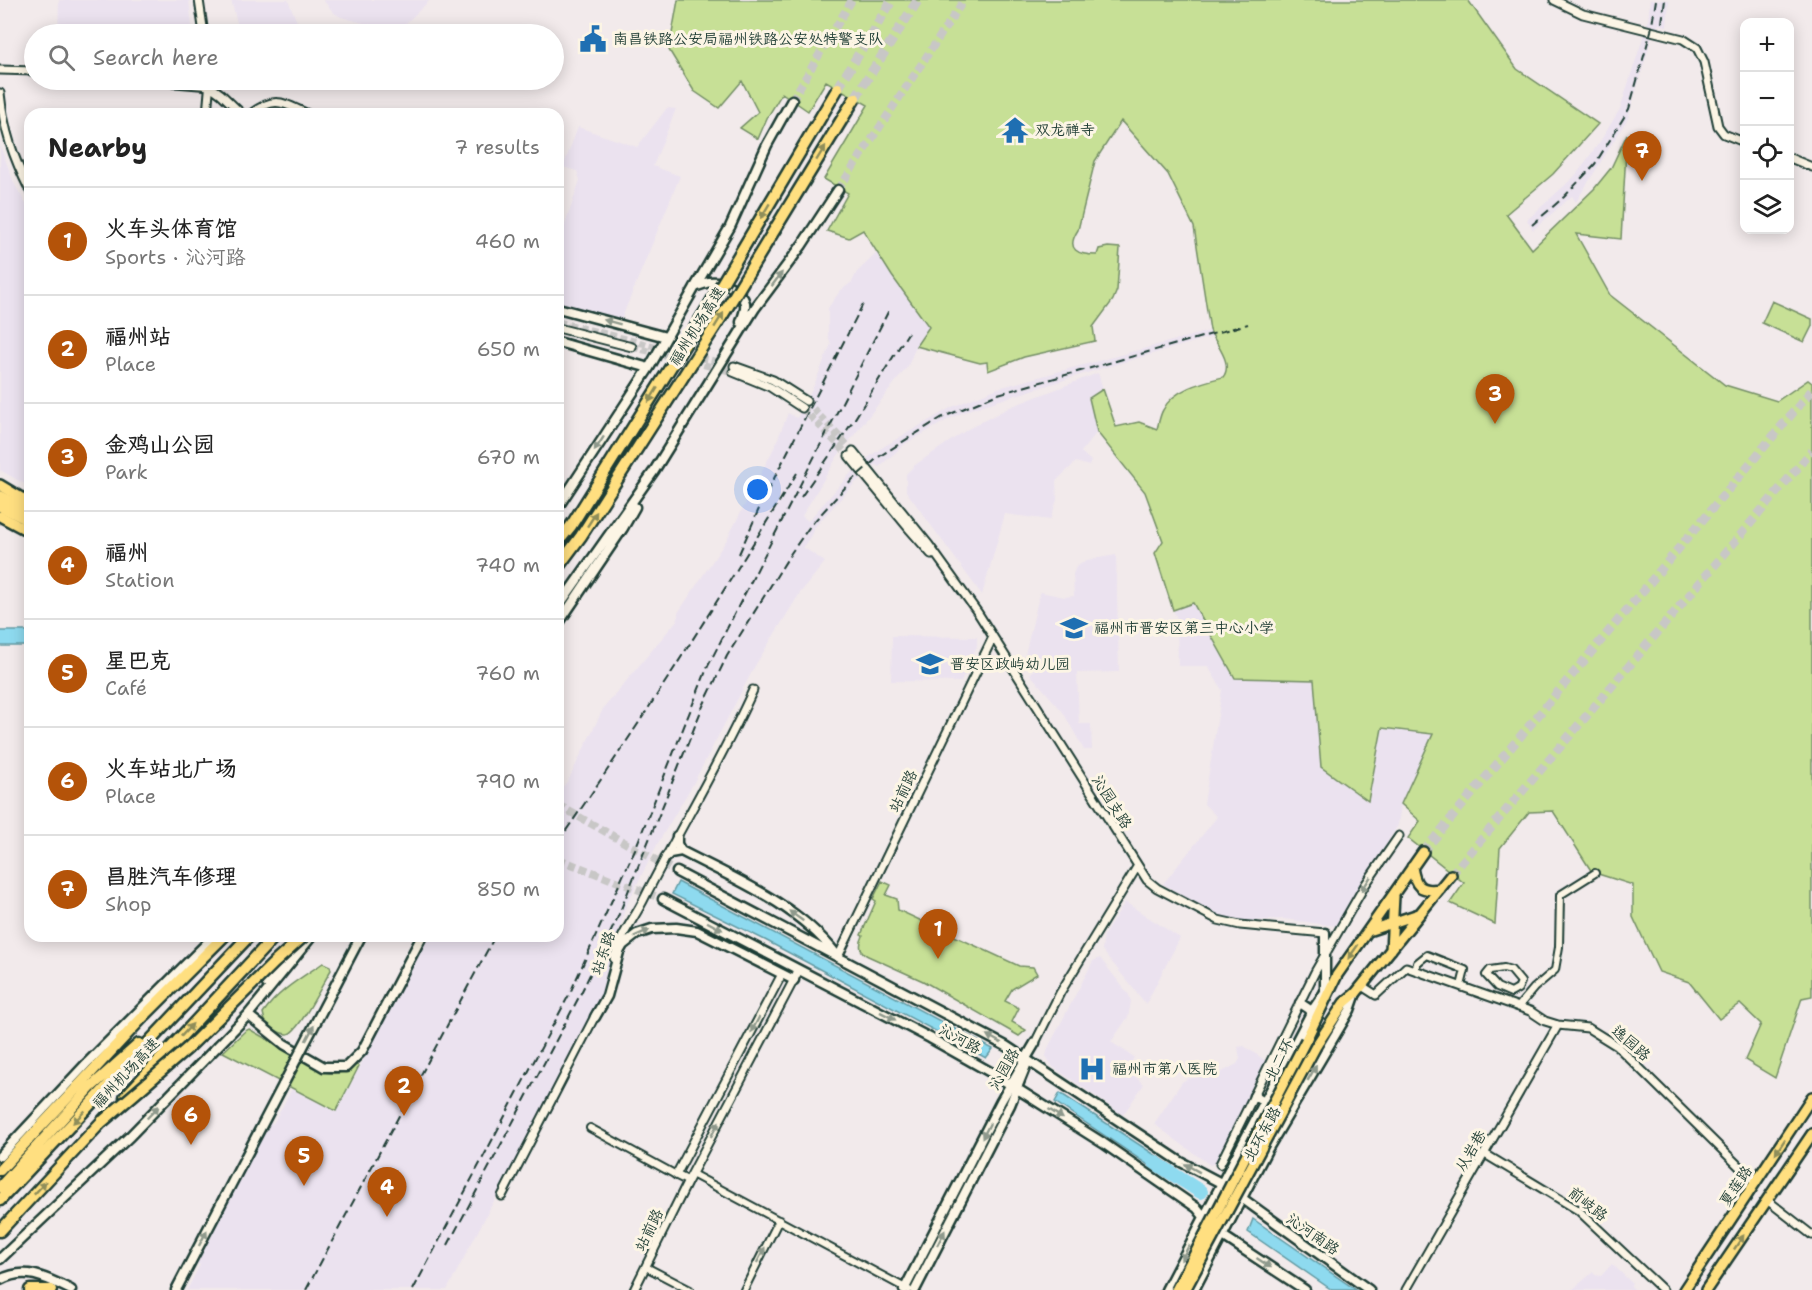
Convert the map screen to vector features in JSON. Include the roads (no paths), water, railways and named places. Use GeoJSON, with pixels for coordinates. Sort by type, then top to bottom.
{"type":"FeatureCollection","features":[{"type":"Feature","properties":{"kind":"highway","name":"福州机场高速"},"geometry":{"type":"LineString","coordinates":[[564,535],[707,309],[838,88]]}},
{"type":"Feature","properties":{"kind":"highway","name":"福州机场高速"},"geometry":{"type":"LineString","coordinates":[[564,559],[722,316],[855,98]]}},
{"type":"Feature","properties":{"kind":"highway"},"geometry":{"type":"LineString","coordinates":[[0,496],[24,508]]}},
{"type":"Feature","properties":{"kind":"highway"},"geometry":{"type":"LineString","coordinates":[[0,506],[24,518]]}},
{"type":"Feature","properties":{"kind":"highway"},"geometry":{"type":"LineString","coordinates":[[564,563],[571,550]]}},
{"type":"Feature","properties":{"kind":"highway"},"geometry":{"type":"LineString","coordinates":[[0,1170],[141,1019],[218,942]]}},
{"type":"Feature","properties":{"kind":"highway","name":"福州机场高速"},"geometry":{"type":"LineString","coordinates":[[0,1200],[244,942]]}},
{"type":"Feature","properties":{"kind":"highway","name":"福州机场高速"},"geometry":{"type":"LineString","coordinates":[[0,1231],[269,942]]}},
{"type":"Feature","properties":{"kind":"highway"},"geometry":{"type":"LineString","coordinates":[[103,1121],[188,1048],[297,942]]}},
{"type":"Feature","properties":{"kind":"highway"},"geometry":{"type":"LineString","coordinates":[[0,1187],[91,1087],[198,992]]}},
{"type":"Feature","properties":{"kind":"highway"},"geometry":{"type":"LineString","coordinates":[[30,1290],[51,1290]]}},
{"type":"Feature","properties":{"kind":"main road"},"geometry":{"type":"LineString","coordinates":[[564,498],[649,368],[730,227],[767,145],[792,100]]}},
{"type":"Feature","properties":{"kind":"main road"},"geometry":{"type":"LineString","coordinates":[[564,615],[623,528],[654,471],[736,337],[802,245],[837,190]]}},
{"type":"Feature","properties":{"kind":"main road"},"geometry":{"type":"LineString","coordinates":[[695,287],[710,282],[717,283],[734,289],[740,294],[745,302],[745,312],[736,337]]}},
{"type":"Feature","properties":{"kind":"main road"},"geometry":{"type":"LineString","coordinates":[[564,310],[666,337]]}},
{"type":"Feature","properties":{"kind":"main road"},"geometry":{"type":"LineString","coordinates":[[564,344],[649,368]]}},
{"type":"Feature","properties":{"kind":"main road"},"geometry":{"type":"LineString","coordinates":[[564,598],[654,471]]}},
{"type":"Feature","properties":{"kind":"main road"},"geometry":{"type":"LineString","coordinates":[[0,485],[24,499]]}},
{"type":"Feature","properties":{"kind":"main road"},"geometry":{"type":"LineString","coordinates":[[0,516],[24,529]]}},
{"type":"Feature","properties":{"kind":"main road"},"geometry":{"type":"LineString","coordinates":[[677,836],[677,844],[681,851],[772,899],[819,934],[838,957]]}},
{"type":"Feature","properties":{"kind":"main road"},"geometry":{"type":"LineString","coordinates":[[666,856],[681,851]]}},
{"type":"Feature","properties":{"kind":"main road","name":"北二环"},"geometry":{"type":"LineString","coordinates":[[1176,1290],[1306,1040],[1337,975],[1423,852]]}},
{"type":"Feature","properties":{"kind":"main road"},"geometry":{"type":"LineString","coordinates":[[1412,867],[1417,885],[1422,889],[1440,889]]}},
{"type":"Feature","properties":{"kind":"main road","name":"沁河路"},"geometry":{"type":"LineString","coordinates":[[677,872],[995,1040],[1181,1162],[1221,1183],[1242,1199]]}},
{"type":"Feature","properties":{"kind":"main road","name":"北二环"},"geometry":{"type":"LineString","coordinates":[[1185,1290],[1316,1046],[1344,1003],[1359,989],[1451,875]]}},
{"type":"Feature","properties":{"kind":"main road"},"geometry":{"type":"LineString","coordinates":[[1391,950],[1394,893]]}},
{"type":"Feature","properties":{"kind":"main road","name":"沁河路"},"geometry":{"type":"LineString","coordinates":[[663,899],[930,1038],[1013,1086],[1122,1156],[1197,1208],[1214,1229],[1223,1236]]}},
{"type":"Feature","properties":{"kind":"main road"},"geometry":{"type":"LineString","coordinates":[[1368,931],[1421,913]]}},
{"type":"Feature","properties":{"kind":"main road"},"geometry":{"type":"LineString","coordinates":[[595,1017],[607,996],[623,945],[637,934],[648,930],[676,928],[697,932],[794,980]]}},
{"type":"Feature","properties":{"kind":"main road"},"geometry":{"type":"LineString","coordinates":[[1325,933],[1325,992]]}},
{"type":"Feature","properties":{"kind":"main road"},"geometry":{"type":"LineString","coordinates":[[0,1156],[5,1145],[208,942]]}},
{"type":"Feature","properties":{"kind":"main road"},"geometry":{"type":"LineString","coordinates":[[248,1015],[293,942]]}},
{"type":"Feature","properties":{"kind":"main road"},"geometry":{"type":"LineString","coordinates":[[0,1259],[130,1136],[248,1015],[307,942]]}},
{"type":"Feature","properties":{"kind":"main road"},"geometry":{"type":"LineString","coordinates":[[176,1290],[359,942]]}},
{"type":"Feature","properties":{"kind":"main road"},"geometry":{"type":"LineString","coordinates":[[248,1015],[284,1044],[324,1067],[346,1066],[362,1051],[419,942]]}},
{"type":"Feature","properties":{"kind":"main road"},"geometry":{"type":"LineString","coordinates":[[1166,1290],[1312,1011],[1337,975]]}},
{"type":"Feature","properties":{"kind":"main road","name":"北环东路"},"geometry":{"type":"LineString","coordinates":[[1194,1290],[1267,1150],[1350,1010],[1359,989]]}},
{"type":"Feature","properties":{"kind":"main road"},"geometry":{"type":"LineString","coordinates":[[1300,1004],[1312,1011]]}},
{"type":"Feature","properties":{"kind":"main road","name":"沁园路"},"geometry":{"type":"LineString","coordinates":[[906,1289],[1035,1043]]}},
{"type":"Feature","properties":{"kind":"main road"},"geometry":{"type":"LineString","coordinates":[[915,1290],[1013,1086]]}},
{"type":"Feature","properties":{"kind":"main road"},"geometry":{"type":"LineString","coordinates":[[1254,1096],[1264,1102]]}},
{"type":"Feature","properties":{"kind":"main road","name":"夏莲路"},"geometry":{"type":"LineString","coordinates":[[1684,1290],[1812,1097]]}},
{"type":"Feature","properties":{"kind":"main road"},"geometry":{"type":"LineString","coordinates":[[1706,1290],[1812,1134]]}},
{"type":"Feature","properties":{"kind":"main road","name":"沁河南路"},"geometry":{"type":"LineString","coordinates":[[1242,1199],[1369,1290]]}},
{"type":"Feature","properties":{"kind":"main road"},"geometry":{"type":"LineString","coordinates":[[1223,1236],[1305,1290]]}},
{"type":"Feature","properties":{"kind":"main road"},"geometry":{"type":"LineString","coordinates":[[0,1280],[11,1275],[34,1274],[70,1290]]}},
{"type":"Feature","properties":{"kind":"street"},"geometry":{"type":"LineString","coordinates":[[198,0],[202,24]]}},
{"type":"Feature","properties":{"kind":"street"},"geometry":{"type":"LineString","coordinates":[[1554,0],[1583,14],[1670,35],[1692,44],[1700,52],[1704,62],[1718,126],[1725,134],[1740,140]]}},
{"type":"Feature","properties":{"kind":"street"},"geometry":{"type":"LineString","coordinates":[[0,70],[24,71]]}},
{"type":"Feature","properties":{"kind":"street"},"geometry":{"type":"LineString","coordinates":[[208,108],[209,90]]}},
{"type":"Feature","properties":{"kind":"street"},"geometry":{"type":"LineString","coordinates":[[217,90],[236,108]]}},
{"type":"Feature","properties":{"kind":"street"},"geometry":{"type":"LineString","coordinates":[[0,93],[7,139],[24,179]]}},
{"type":"Feature","properties":{"kind":"street"},"geometry":{"type":"LineString","coordinates":[[258,108],[271,102],[294,108]]}},
{"type":"Feature","properties":{"kind":"street"},"geometry":{"type":"LineString","coordinates":[[1794,160],[1812,167]]}},
{"type":"Feature","properties":{"kind":"street"},"geometry":{"type":"LineString","coordinates":[[564,330],[632,347]]}},
{"type":"Feature","properties":{"kind":"street"},"geometry":{"type":"LineString","coordinates":[[734,369],[804,404]]}},
{"type":"Feature","properties":{"kind":"street","name":"沁园支路"},"geometry":{"type":"LineString","coordinates":[[851,454],[909,530],[953,578],[1147,880],[1156,888],[1218,920],[1240,925],[1325,933]]}},
{"type":"Feature","properties":{"kind":"street","name":"站前路"},"geometry":{"type":"LineString","coordinates":[[838,957],[993,638]]}},
{"type":"Feature","properties":{"kind":"street","name":"站东路"},"geometry":{"type":"LineString","coordinates":[[502,1196],[595,1017],[620,939],[640,907],[729,741],[753,690]]}},
{"type":"Feature","properties":{"kind":"street"},"geometry":{"type":"LineString","coordinates":[[1220,1164],[1325,954],[1365,885],[1400,836]]}},
{"type":"Feature","properties":{"kind":"street","name":"沁园路"},"geometry":{"type":"LineString","coordinates":[[1035,1043],[1060,993],[1137,867]]}},
{"type":"Feature","properties":{"kind":"street"},"geometry":{"type":"LineString","coordinates":[[1518,1007],[1534,988],[1556,970],[1560,895],[1595,873]]}},
{"type":"Feature","properties":{"kind":"street"},"geometry":{"type":"LineString","coordinates":[[1359,989],[1376,995],[1406,967],[1415,970],[1417,963],[1427,955],[1465,970],[1461,987]]}},
{"type":"Feature","properties":{"kind":"street"},"geometry":{"type":"LineString","coordinates":[[1504,968],[1511,970],[1521,982],[1518,989],[1511,993],[1497,987],[1486,975],[1490,970],[1504,968]]}},
{"type":"Feature","properties":{"kind":"street","name":"站前路"},"geometry":{"type":"LineString","coordinates":[[634,1290],[799,970]]}},
{"type":"Feature","properties":{"kind":"street","name":"逸园路"},"geometry":{"type":"LineString","coordinates":[[1415,970],[1530,1011],[1545,1021],[1558,1025],[1588,1028],[1617,1046],[1756,1183]]}},
{"type":"Feature","properties":{"kind":"street"},"geometry":{"type":"LineString","coordinates":[[676,1175],[782,974]]}},
{"type":"Feature","properties":{"kind":"street","name":"从岩巷"},"geometry":{"type":"LineString","coordinates":[[1406,1290],[1558,1025]]}},
{"type":"Feature","properties":{"kind":"street"},"geometry":{"type":"LineString","coordinates":[[590,1128],[676,1175],[690,1178],[779,1220],[906,1289]]}},
{"type":"Feature","properties":{"kind":"street","name":"前岐路"},"geometry":{"type":"LineString","coordinates":[[1485,1155],[1578,1210],[1663,1290]]}},
{"type":"Feature","properties":{"kind":"street"},"geometry":{"type":"LineString","coordinates":[[1767,1200],[1812,1235]]}},
{"type":"Feature","properties":{"kind":"street"},"geometry":{"type":"LineString","coordinates":[[744,1290],[779,1220]]}},
{"type":"Feature","properties":{"kind":"street"},"geometry":{"type":"LineString","coordinates":[[646,1267],[690,1290]]}},
{"type":"Feature","properties":{"kind":"water"},"geometry":{"type":"Polygon","coordinates":[[[0,631],[24,631],[24,646],[0,646],[0,631]]]}},
{"type":"Feature","properties":{"kind":"water"},"geometry":{"type":"Polygon","coordinates":[[[678,882],[993,1049],[986,1058],[765,940],[672,894],[678,882]]]}},
{"type":"Feature","properties":{"kind":"water"},"geometry":{"type":"Polygon","coordinates":[[[1060,1093],[1172,1166],[1166,1177],[1055,1102],[1060,1093]]]}},
{"type":"Feature","properties":{"kind":"water"},"geometry":{"type":"Polygon","coordinates":[[[1253,1219],[1356,1290],[1332,1290],[1248,1232],[1253,1219]]]}},
{"type":"Feature","properties":{"kind":"waterway"},"geometry":{"type":"LineString","coordinates":[[1154,1162],[1201,1192]]}},
{"type":"Feature","properties":{"kind":"tunnel"},"geometry":{"type":"LineString","coordinates":[[792,100],[852,0]]}},
{"type":"Feature","properties":{"kind":"tunnel"},"geometry":{"type":"LineString","coordinates":[[838,88],[892,0]]}},
{"type":"Feature","properties":{"kind":"tunnel"},"geometry":{"type":"LineString","coordinates":[[855,98],[918,0]]}},
{"type":"Feature","properties":{"kind":"tunnel"},"geometry":{"type":"LineString","coordinates":[[838,190],[964,0]]}},
{"type":"Feature","properties":{"kind":"tunnel"},"geometry":{"type":"LineString","coordinates":[[564,324],[734,366]]}},
{"type":"Feature","properties":{"kind":"tunnel"},"geometry":{"type":"LineString","coordinates":[[632,347],[733,372]]}},
{"type":"Feature","properties":{"kind":"tunnel"},"geometry":{"type":"LineString","coordinates":[[1423,852],[1812,390]]}},
{"type":"Feature","properties":{"kind":"tunnel"},"geometry":{"type":"LineString","coordinates":[[806,401],[853,451]]}},
{"type":"Feature","properties":{"kind":"tunnel"},"geometry":{"type":"LineString","coordinates":[[802,408],[849,456]]}},
{"type":"Feature","properties":{"kind":"tunnel"},"geometry":{"type":"LineString","coordinates":[[1451,875],[1812,451]]}},
{"type":"Feature","properties":{"kind":"tunnel"},"geometry":{"type":"LineString","coordinates":[[564,808],[677,872]]}},
{"type":"Feature","properties":{"kind":"tunnel"},"geometry":{"type":"LineString","coordinates":[[564,861],[663,899]]}},
{"type":"Feature","properties":{"kind":"railway"},"geometry":{"type":"LineString","coordinates":[[1532,225],[1564,197],[1595,164],[1629,109],[1651,31],[1656,0]]}},
{"type":"Feature","properties":{"kind":"railway"},"geometry":{"type":"LineString","coordinates":[[1662,23],[1665,0]]}},
{"type":"Feature","properties":{"kind":"railway"},"geometry":{"type":"LineString","coordinates":[[739,554],[762,502],[863,304]]}},
{"type":"Feature","properties":{"kind":"railway"},"geometry":{"type":"LineString","coordinates":[[413,1290],[570,993],[636,847],[708,666],[889,310]]}},
{"type":"Feature","properties":{"kind":"railway"},"geometry":{"type":"LineString","coordinates":[[448,1245],[579,997],[617,919],[703,706],[727,656],[810,526],[853,479],[880,456],[941,418],[998,394],[1248,324]]}},
{"type":"Feature","properties":{"kind":"railway"},"geometry":{"type":"LineString","coordinates":[[801,497],[854,420],[908,333]]}},
{"type":"Feature","properties":{"kind":"railway"},"geometry":{"type":"LineString","coordinates":[[564,833],[710,613],[797,473]]}},
{"type":"Feature","properties":{"kind":"railway"},"geometry":{"type":"LineString","coordinates":[[306,1290],[492,942]]}},
{"type":"Feature","properties":{"kind":"place","name":"南昌铁路公安局福州铁路公安处特警支队"},"geometry":{"type":"Point","coordinates":[593,39]}},
{"type":"Feature","properties":{"kind":"place","name":"双龙禅寺"},"geometry":{"type":"Point","coordinates":[1015,130]}},
{"type":"Feature","properties":{"kind":"place","name":"昌胜汽车修理"},"geometry":{"type":"Point","coordinates":[1642,181]}},
{"type":"Feature","properties":{"kind":"place","name":"金鸡山公园"},"geometry":{"type":"Point","coordinates":[1495,424]}},
{"type":"Feature","properties":{"kind":"place","name":"福州市晋安区第三中心小学"},"geometry":{"type":"Point","coordinates":[1074,628]}},
{"type":"Feature","properties":{"kind":"place","name":"晋安区政屿幼儿园"},"geometry":{"type":"Point","coordinates":[930,664]}},
{"type":"Feature","properties":{"kind":"place","name":"火车头体育馆"},"geometry":{"type":"Point","coordinates":[938,959]}},
{"type":"Feature","properties":{"kind":"place","name":"福州市第八医院"},"geometry":{"type":"Point","coordinates":[1092,1069]}},
{"type":"Feature","properties":{"kind":"place","name":"福州站"},"geometry":{"type":"Point","coordinates":[404,1116]}},
{"type":"Feature","properties":{"kind":"place","name":"火车站北广场"},"geometry":{"type":"Point","coordinates":[191,1145]}},
{"type":"Feature","properties":{"kind":"place","name":"星巴克"},"geometry":{"type":"Point","coordinates":[304,1186]}},
{"type":"Feature","properties":{"kind":"place","name":"福州"},"geometry":{"type":"Point","coordinates":[387,1217]}}]}
